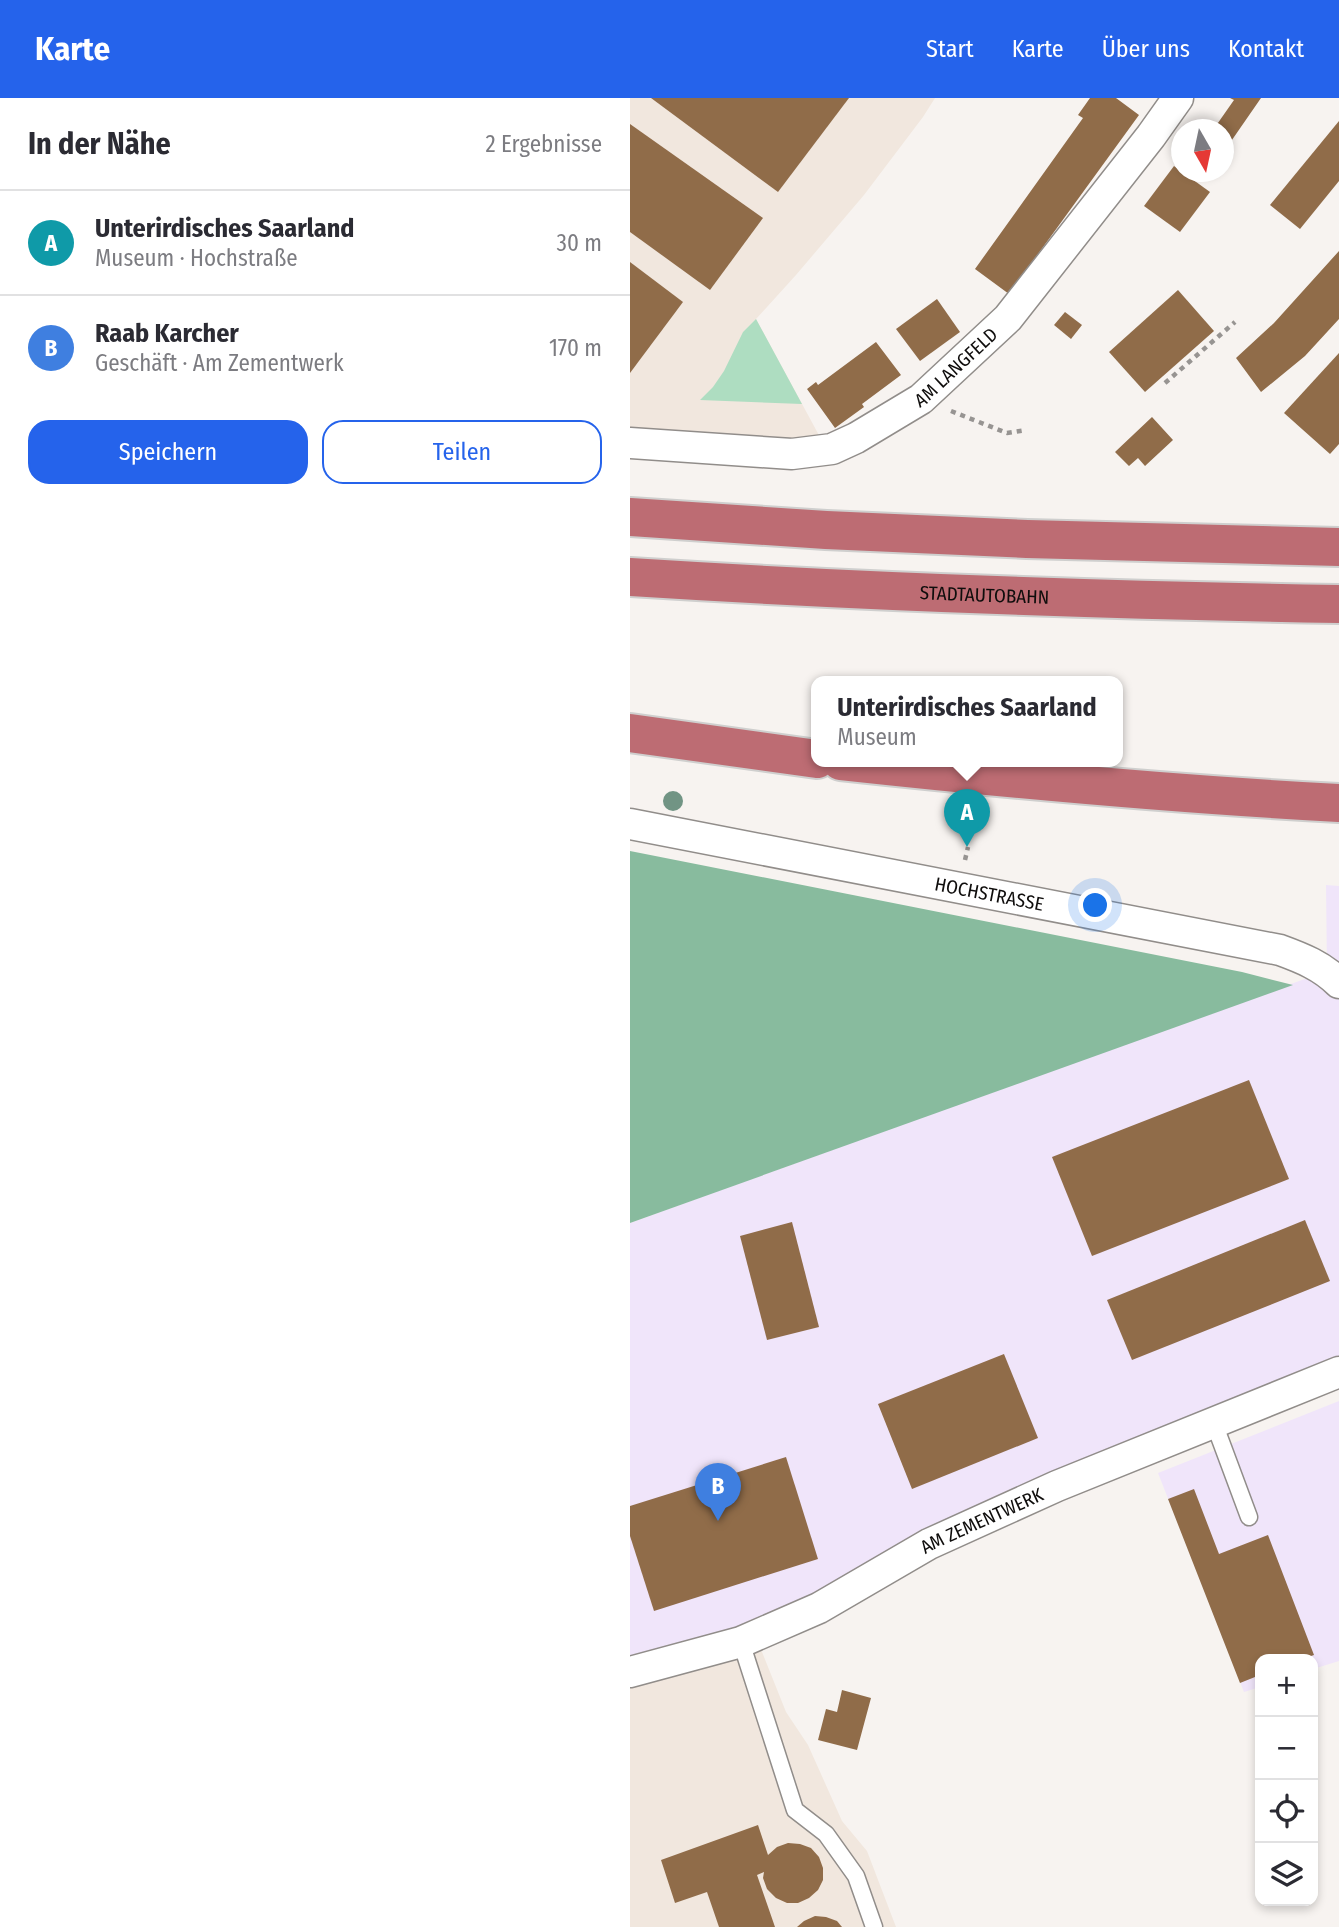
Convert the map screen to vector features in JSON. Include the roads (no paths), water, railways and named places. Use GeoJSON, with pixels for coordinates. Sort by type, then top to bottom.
{"type":"FeatureCollection","features":[{"type":"Feature","properties":{"kind":"highway"},"geometry":{"type":"LineString","coordinates":[[630,517],[1014,539],[1339,547]]}},
{"type":"Feature","properties":{"kind":"highway","name":"STADTAUTOBAHN"},"geometry":{"type":"LineString","coordinates":[[630,577],[808,589],[1015,597],[1339,604]]}},
{"type":"Feature","properties":{"kind":"highway"},"geometry":{"type":"LineString","coordinates":[[630,733],[811,758]]}},
{"type":"Feature","properties":{"kind":"highway"},"geometry":{"type":"LineString","coordinates":[[896,767],[1035,782],[1339,803]]}},
{"type":"Feature","properties":{"kind":"street","name":"AM LANGFELD"},"geometry":{"type":"LineString","coordinates":[[630,443],[792,454],[832,449],[856,438],[921,399],[1008,318],[1178,98]]}},
{"type":"Feature","properties":{"kind":"street","name":"HOCHSTRASSE"},"geometry":{"type":"LineString","coordinates":[[630,824],[1280,950],[1327,971],[1339,983]]}},
{"type":"Feature","properties":{"kind":"street","name":"AM ZEMENTWERK"},"geometry":{"type":"LineString","coordinates":[[630,1672],[741,1642],[819,1608],[929,1544],[1057,1486],[1339,1372]]}},
{"type":"Feature","properties":{"kind":"lane"},"geometry":{"type":"LineString","coordinates":[[1214,1423],[1250,1517]]}},
{"type":"Feature","properties":{"kind":"lane"},"geometry":{"type":"LineString","coordinates":[[741,1642],[795,1810],[826,1834],[856,1876],[874,1927]]}},
{"type":"Feature","properties":{"kind":"place","name":"Unterirdisches Saarland"},"geometry":{"type":"Point","coordinates":[967,847]}},
{"type":"Feature","properties":{"kind":"place","name":"Raab Karcher"},"geometry":{"type":"Point","coordinates":[718,1521]}}]}
